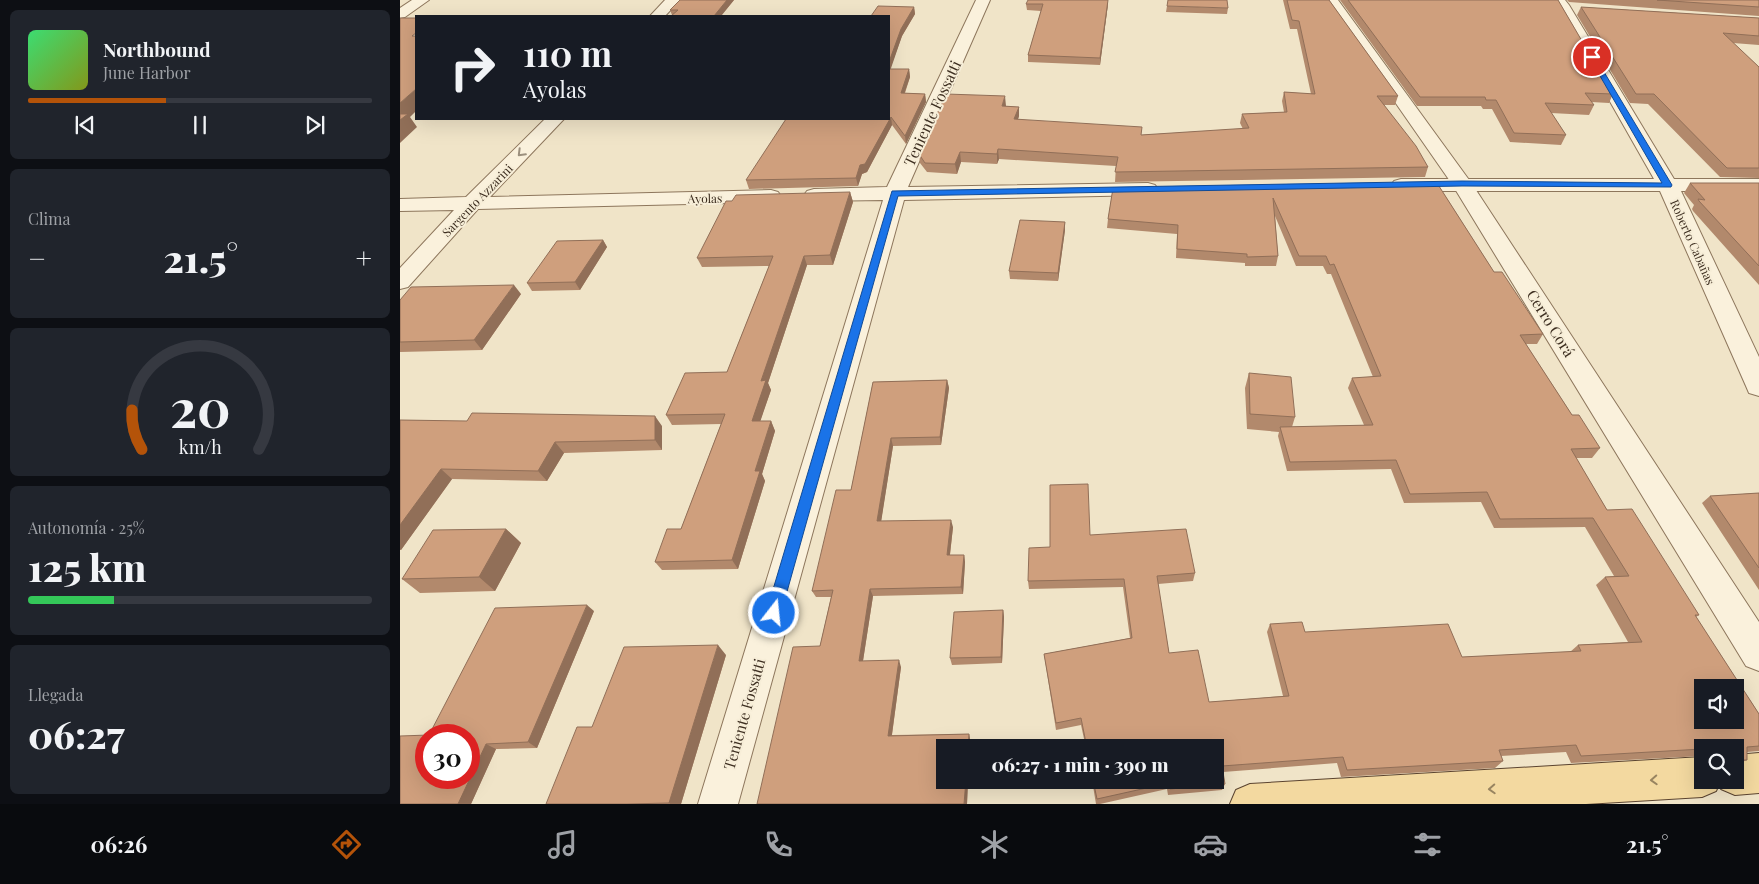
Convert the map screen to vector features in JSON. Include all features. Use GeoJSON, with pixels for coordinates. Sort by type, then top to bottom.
{"type":"FeatureCollection","features":[{"type":"Feature","properties":{"kind":"main road"},"geometry":{"type":"LineString","coordinates":[[1744,774],[1759,773]]}},
{"type":"Feature","properties":{"kind":"main road"},"geometry":{"type":"LineString","coordinates":[[1250,804],[1694,777]]}},
{"type":"Feature","properties":{"kind":"street"},"geometry":{"type":"LineString","coordinates":[[400,14],[422,0]]}},
{"type":"Feature","properties":{"kind":"street"},"geometry":{"type":"LineString","coordinates":[[658,15],[673,0]]}},
{"type":"Feature","properties":{"kind":"street","name":"Teniente Fossatti"},"geometry":{"type":"LineString","coordinates":[[718,804],[895,193],[983,0]]}},
{"type":"Feature","properties":{"kind":"street","name":"Cerro Corá"},"geometry":{"type":"LineString","coordinates":[[1331,0],[1462,184],[1759,654]]}},
{"type":"Feature","properties":{"kind":"street","name":"Roberto Cabañas"},"geometry":{"type":"LineString","coordinates":[[1568,6],[1668,185],[1759,386]]}},
{"type":"Feature","properties":{"kind":"street","name":"Sargento Azzarini"},"geometry":{"type":"LineString","coordinates":[[400,282],[471,204],[554,120]]}},
{"type":"Feature","properties":{"kind":"street"},"geometry":{"type":"LineString","coordinates":[[1383,185],[1759,185]]}},
{"type":"Feature","properties":{"kind":"street","name":"Ayolas"},"geometry":{"type":"LineString","coordinates":[[400,206],[895,193],[1164,189]]}},
{"type":"Feature","properties":{"kind":"building"},"geometry":{"type":"Polygon","coordinates":[[[680,0],[727,0],[715,15],[672,15],[678,10],[670,10],[680,0]]]}},
{"type":"Feature","properties":{"kind":"building"},"geometry":{"type":"Polygon","coordinates":[[[1028,0],[1108,0],[1100,58],[1028,55],[1043,4],[1026,4],[1028,0]]]}},
{"type":"Feature","properties":{"kind":"building"},"geometry":{"type":"Polygon","coordinates":[[[1168,0],[1227,0],[1228,8],[1167,6],[1168,0]]]}},
{"type":"Feature","properties":{"kind":"building"},"geometry":{"type":"Polygon","coordinates":[[[1287,0],[1329,0],[1398,96],[1377,96],[1416,146],[1428,167],[1115,172],[1118,157],[998,149],[997,154],[960,152],[955,164],[925,163],[919,154],[946,94],[1005,96],[1002,106],[1019,107],[1014,119],[1142,127],[1141,135],[1249,128],[1242,114],[1287,112],[1284,92],[1315,94],[1299,21],[1292,20],[1287,0]]]}},
{"type":"Feature","properties":{"kind":"building"},"geometry":{"type":"Polygon","coordinates":[[[1348,0],[1558,0],[1613,94],[1585,93],[1594,105],[1545,103],[1566,135],[1514,133],[1496,100],[1486,100],[1485,97],[1420,97],[1348,0]]]}},
{"type":"Feature","properties":{"kind":"building"},"geometry":{"type":"Polygon","coordinates":[[[1657,0],[1759,0],[1759,7],[1657,0]]]}},
{"type":"Feature","properties":{"kind":"building"},"geometry":{"type":"Polygon","coordinates":[[[878,6],[914,7],[901,29],[890,59],[890,15],[872,15],[878,6]]]}},
{"type":"Feature","properties":{"kind":"building"},"geometry":{"type":"Polygon","coordinates":[[[1581,7],[1759,18],[1759,36],[1723,33],[1759,67],[1759,168],[1727,168],[1654,94],[1636,94],[1581,7]]]}},
{"type":"Feature","properties":{"kind":"building"},"geometry":{"type":"Polygon","coordinates":[[[400,18],[415,18],[415,34],[412,36],[415,36],[415,90],[400,103],[400,18]]]}},
{"type":"Feature","properties":{"kind":"building"},"geometry":{"type":"Polygon","coordinates":[[[890,69],[909,69],[901,93],[925,94],[905,136],[891,117],[890,119],[890,69]]]}},
{"type":"Feature","properties":{"kind":"building"},"geometry":{"type":"Polygon","coordinates":[[[400,114],[408,114],[400,120],[400,114]]]}},
{"type":"Feature","properties":{"kind":"building"},"geometry":{"type":"Polygon","coordinates":[[[785,120],[889,120],[865,164],[860,165],[856,178],[746,180],[785,120]]]}},
{"type":"Feature","properties":{"kind":"building"},"geometry":{"type":"Polygon","coordinates":[[[1437,183],[1494,272],[1502,272],[1543,334],[1520,335],[1572,415],[1579,415],[1600,448],[1571,449],[1607,510],[1632,509],[1699,615],[1695,615],[1736,679],[1694,679],[1694,729],[1744,729],[1744,691],[1759,714],[1759,746],[1747,747],[1747,760],[1744,760],[1744,739],[1694,739],[1694,749],[1581,756],[1576,745],[1499,750],[1503,761],[1347,770],[1343,757],[1224,766],[1224,739],[1085,739],[1081,718],[1056,723],[1044,654],[1132,638],[1124,579],[1028,581],[1029,548],[1050,547],[1050,485],[1088,484],[1090,535],[1186,529],[1195,573],[1157,576],[1169,653],[1198,650],[1209,702],[1289,696],[1270,624],[1302,622],[1305,632],[1448,624],[1462,657],[1581,651],[1578,645],[1642,642],[1605,577],[1629,576],[1593,518],[1500,519],[1487,492],[1410,494],[1396,460],[1290,462],[1280,427],[1373,425],[1352,378],[1381,376],[1334,264],[1330,265],[1326,256],[1299,256],[1273,198],[1278,256],[1247,257],[1247,254],[1177,249],[1178,225],[1108,219],[1113,188],[1437,183]]]}},
{"type":"Feature","properties":{"kind":"building"},"geometry":{"type":"Polygon","coordinates":[[[1690,183],[1759,183],[1759,266],[1699,201],[1698,199],[1705,200],[1690,183]]]}},
{"type":"Feature","properties":{"kind":"building"},"geometry":{"type":"Polygon","coordinates":[[[850,192],[830,255],[804,256],[761,381],[766,380],[752,421],[771,421],[755,471],[760,471],[732,560],[655,562],[667,529],[681,529],[725,414],[666,415],[685,373],[727,372],[773,256],[697,258],[726,201],[732,201],[736,195],[850,192]]]}},
{"type":"Feature","properties":{"kind":"building"},"geometry":{"type":"Polygon","coordinates":[[[1020,220],[1065,222],[1058,273],[1009,271],[1020,220]]]}},
{"type":"Feature","properties":{"kind":"building"},"geometry":{"type":"Polygon","coordinates":[[[603,240],[575,282],[527,283],[557,241],[603,240]]]}},
{"type":"Feature","properties":{"kind":"building"},"geometry":{"type":"Polygon","coordinates":[[[514,285],[474,340],[400,342],[400,300],[411,287],[514,285]]]}},
{"type":"Feature","properties":{"kind":"building"},"geometry":{"type":"Polygon","coordinates":[[[1249,373],[1291,377],[1295,417],[1250,414],[1249,373]]]}},
{"type":"Feature","properties":{"kind":"building"},"geometry":{"type":"Polygon","coordinates":[[[947,380],[940,437],[891,438],[877,521],[951,520],[947,555],[964,555],[961,587],[870,589],[859,661],[899,660],[888,736],[969,734],[969,739],[936,739],[936,789],[965,789],[964,804],[757,804],[793,647],[820,646],[833,590],[812,591],[836,490],[851,490],[873,382],[947,380]]]}},
{"type":"Feature","properties":{"kind":"building"},"geometry":{"type":"Polygon","coordinates":[[[472,413],[655,416],[655,440],[555,442],[538,471],[441,469],[400,525],[400,420],[467,421],[472,413]]]}},
{"type":"Feature","properties":{"kind":"building"},"geometry":{"type":"Polygon","coordinates":[[[1759,493],[1759,568],[1710,496],[1759,493]]]}},
{"type":"Feature","properties":{"kind":"building"},"geometry":{"type":"Polygon","coordinates":[[[506,529],[479,577],[402,579],[433,530],[506,529]]]}},
{"type":"Feature","properties":{"kind":"building"},"geometry":{"type":"Polygon","coordinates":[[[587,605],[528,742],[486,744],[480,757],[480,724],[435,724],[495,608],[587,605]]]}},
{"type":"Feature","properties":{"kind":"building"},"geometry":{"type":"Polygon","coordinates":[[[1003,610],[1001,657],[950,658],[954,612],[1003,610]]]}},
{"type":"Feature","properties":{"kind":"building"},"geometry":{"type":"Polygon","coordinates":[[[718,645],[669,803],[546,804],[577,727],[592,727],[624,647],[718,645]]]}},
{"type":"Feature","properties":{"kind":"building"},"geometry":{"type":"Polygon","coordinates":[[[415,735],[415,789],[465,789],[458,804],[400,804],[400,736],[415,735]]]}},
{"type":"Feature","properties":{"kind":"building"},"geometry":{"type":"Polygon","coordinates":[[[1095,789],[1142,789],[1097,799],[1095,789]]]}},
{"type":"Feature","properties":{"kind":"route"},"geometry":{"type":"LineString","coordinates":[[774,613],[895,193],[1462,184],[1668,185],[1592,57]]}}]}
